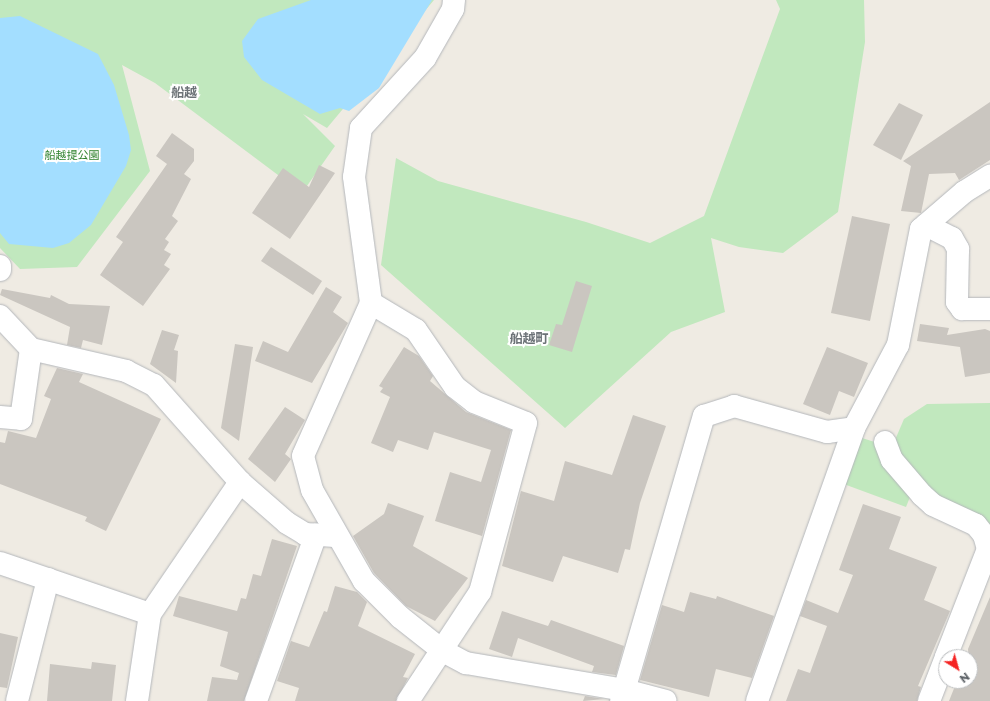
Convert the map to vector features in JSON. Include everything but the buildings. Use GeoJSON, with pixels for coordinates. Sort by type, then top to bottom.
{"type":"FeatureCollection","features":[{"type":"Feature","properties":{"kind":"street"},"geometry":{"type":"LineString","coordinates":[[454,0],[453,9],[425,58],[361,128],[354,177],[370,303],[303,456],[325,535],[364,581],[400,617],[443,651],[466,663],[622,695],[666,701]]}},
{"type":"Feature","properties":{"kind":"street"},"geometry":{"type":"LineString","coordinates":[[757,701],[854,428],[898,345],[921,229],[964,192],[990,176]]}},
{"type":"Feature","properties":{"kind":"street"},"geometry":{"type":"LineString","coordinates":[[926,225],[952,238],[958,249],[957,302],[962,309],[990,309]]}},
{"type":"Feature","properties":{"kind":"street"},"geometry":{"type":"LineString","coordinates":[[370,303],[416,330],[455,387],[474,402],[526,423],[480,592],[443,651],[408,701]]}},
{"type":"Feature","properties":{"kind":"street"},"geometry":{"type":"LineString","coordinates":[[0,316],[31,349],[126,371],[154,385],[240,482],[287,523],[305,534],[325,535]]}},
{"type":"Feature","properties":{"kind":"street"},"geometry":{"type":"LineString","coordinates":[[0,417],[21,418],[31,349]]}},
{"type":"Feature","properties":{"kind":"street"},"geometry":{"type":"LineString","coordinates":[[622,695],[704,416],[734,406],[827,432],[854,428]]}},
{"type":"Feature","properties":{"kind":"street"},"geometry":{"type":"LineString","coordinates":[[886,442],[892,460],[922,495],[933,505],[976,525],[984,535],[988,549],[949,649]]}},
{"type":"Feature","properties":{"kind":"street"},"geometry":{"type":"LineString","coordinates":[[137,701],[150,614],[240,482]]}},
{"type":"Feature","properties":{"kind":"street"},"geometry":{"type":"LineString","coordinates":[[256,701],[325,535]]}},
{"type":"Feature","properties":{"kind":"street"},"geometry":{"type":"LineString","coordinates":[[0,564],[150,614]]}},
{"type":"Feature","properties":{"kind":"street"},"geometry":{"type":"LineString","coordinates":[[17,701],[48,579]]}},
{"type":"Feature","properties":{"kind":"street"},"geometry":{"type":"LineString","coordinates":[[929,701],[938,678]]}},
{"type":"Feature","properties":{"kind":"green space","name":"船越提公園"},"geometry":{"type":"Polygon","coordinates":[[[0,0],[434,0],[327,128],[303,114],[335,146],[302,193],[155,83],[122,65],[150,171],[77,267],[20,269],[0,248],[0,0]]]}},
{"type":"Feature","properties":{"kind":"green space"},"geometry":{"type":"Polygon","coordinates":[[[776,0],[864,0],[865,42],[838,212],[783,253],[739,247],[711,238],[725,312],[671,332],[565,428],[381,265],[396,158],[438,181],[586,222],[650,243],[704,216],[780,9],[776,0]]]}},
{"type":"Feature","properties":{"kind":"green space"},"geometry":{"type":"Polygon","coordinates":[[[990,403],[990,536],[932,500],[892,447],[904,419],[927,404],[990,403]]]}},
{"type":"Feature","properties":{"kind":"green space"},"geometry":{"type":"Polygon","coordinates":[[[862,438],[881,444],[912,492],[906,507],[841,483],[862,438]]]}},
{"type":"Feature","properties":{"kind":"water"},"geometry":{"type":"Polygon","coordinates":[[[311,0],[432,0],[379,88],[349,111],[340,108],[320,114],[262,80],[244,57],[242,41],[258,19],[311,0]]]}},
{"type":"Feature","properties":{"kind":"water"},"geometry":{"type":"Polygon","coordinates":[[[20,16],[98,54],[114,85],[129,135],[131,150],[126,166],[91,225],[69,243],[53,248],[9,244],[0,233],[0,18],[20,16]]]}},
{"type":"Feature","properties":{"kind":"district","name":"船越"},"geometry":{"type":"Point","coordinates":[184,92]}},
{"type":"Feature","properties":{"kind":"district","name":"船越町"},"geometry":{"type":"Point","coordinates":[529,338]}}]}
